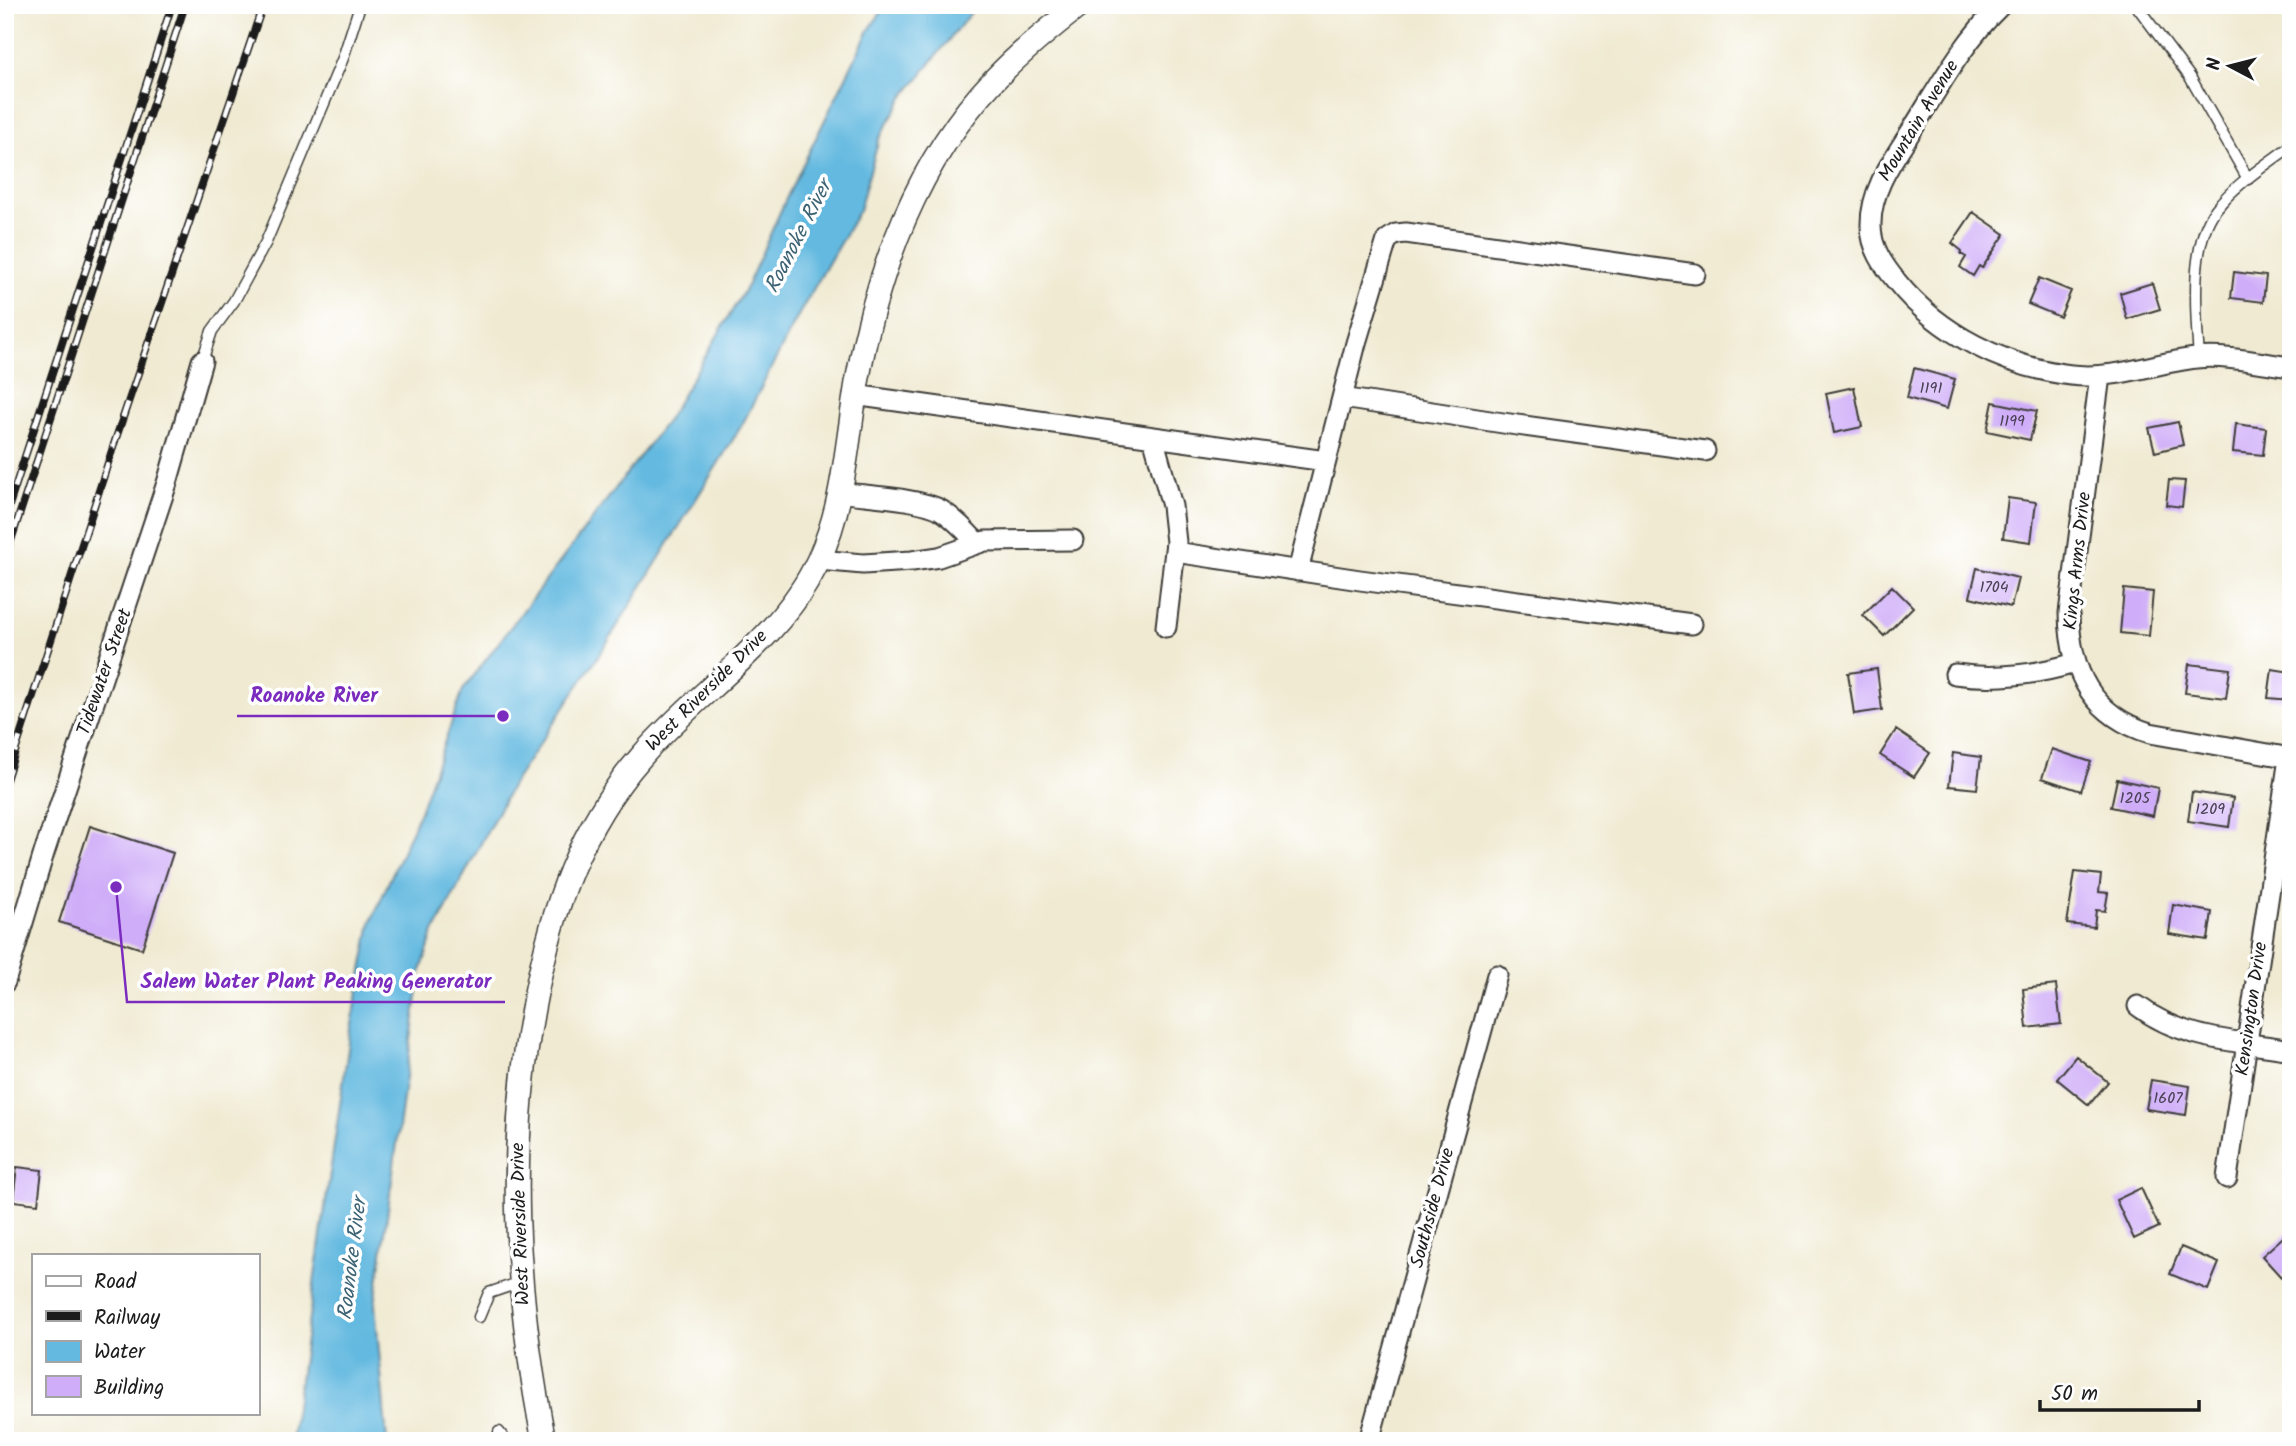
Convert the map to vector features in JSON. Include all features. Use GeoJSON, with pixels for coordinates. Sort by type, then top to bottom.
{"type":"FeatureCollection","features":[{"type":"Feature","properties":{"kind":"street","name":"West Riverside Drive"},"geometry":{"type":"LineString","coordinates":[[544,1441],[531,1377],[521,1282],[516,1182],[517,1125],[542,959],[556,908],[572,865],[608,798],[641,756],[786,612],[807,583],[831,532],[862,350],[895,238],[934,162],[961,120],[992,82],[1027,47],[1080,5]]}},
{"type":"Feature","properties":{"kind":"street","name":"Mountain Avenue"},"geometry":{"type":"LineString","coordinates":[[2001,5],[1957,56],[1883,178],[1872,207],[1871,228],[1875,248],[1886,268],[1907,295],[1961,337],[2004,358],[2042,370],[2100,376],[2140,371],[2170,362],[2199,358],[2221,358],[2291,367]]}},
{"type":"Feature","properties":{"kind":"street"},"geometry":{"type":"LineString","coordinates":[[1298,570],[1342,398],[1387,240],[1396,234],[1406,233],[1695,274]]}},
{"type":"Feature","properties":{"kind":"street","name":"Tidewater Street"},"geometry":{"type":"LineString","coordinates":[[5,982],[44,853],[167,483],[202,361]]}},
{"type":"Feature","properties":{"kind":"street","name":"Kings Arms Drive"},"geometry":{"type":"LineString","coordinates":[[2100,376],[2069,613],[2075,663],[2084,684],[2098,703],[2134,729],[2290,758]]}},
{"type":"Feature","properties":{"kind":"street"},"geometry":{"type":"LineString","coordinates":[[855,395],[1326,461]]}},
{"type":"Feature","properties":{"kind":"street"},"geometry":{"type":"LineString","coordinates":[[1342,398],[1705,452]]}},
{"type":"Feature","properties":{"kind":"street"},"geometry":{"type":"LineString","coordinates":[[1153,437],[1172,506],[1177,542],[1166,627]]}},
{"type":"Feature","properties":{"kind":"street"},"geometry":{"type":"LineString","coordinates":[[839,492],[925,504],[939,509],[958,523],[977,543]]}},
{"type":"Feature","properties":{"kind":"street"},"geometry":{"type":"LineString","coordinates":[[819,560],[863,564],[912,561],[939,557],[977,543],[1073,540]]}},
{"type":"Feature","properties":{"kind":"street"},"geometry":{"type":"LineString","coordinates":[[1175,552],[1692,624]]}},
{"type":"Feature","properties":{"kind":"street"},"geometry":{"type":"LineString","coordinates":[[1955,674],[2011,677],[2075,663]]}},
{"type":"Feature","properties":{"kind":"street","name":"Kensington Drive"},"geometry":{"type":"LineString","coordinates":[[2227,1178],[2290,758]]}},
{"type":"Feature","properties":{"kind":"street","name":"Southside Drive"},"geometry":{"type":"LineString","coordinates":[[1368,1441],[1497,975]]}},
{"type":"Feature","properties":{"kind":"street"},"geometry":{"type":"LineString","coordinates":[[2138,1006],[2156,1020],[2175,1028],[2221,1039],[2291,1050]]}},
{"type":"Feature","properties":{"kind":"lane"},"geometry":{"type":"LineString","coordinates":[[202,361],[212,331],[234,301],[266,242],[343,58],[360,5]]}},
{"type":"Feature","properties":{"kind":"lane"},"geometry":{"type":"LineString","coordinates":[[2136,5],[2190,77],[2248,179]]}},
{"type":"Feature","properties":{"kind":"lane"},"geometry":{"type":"LineString","coordinates":[[2199,358],[2195,310],[2197,265],[2215,210],[2248,179],[2291,146]]}},
{"type":"Feature","properties":{"kind":"lane"},"geometry":{"type":"LineString","coordinates":[[479,1317],[489,1293],[521,1282]]}},
{"type":"Feature","properties":{"kind":"lane"},"geometry":{"type":"LineString","coordinates":[[499,1432],[506,1441]]}},
{"type":"Feature","properties":{"kind":"water"},"geometry":{"type":"Polygon","coordinates":[[[886,5],[977,5],[902,99],[879,139],[859,210],[799,314],[742,425],[603,649],[512,785],[433,934],[420,974],[375,1305],[387,1441],[291,1441],[350,1035],[371,922],[420,811],[463,690],[668,419],[748,284],[785,201],[869,30],[886,5]]]}},
{"type":"Feature","properties":{"kind":"building"},"geometry":{"type":"Polygon","coordinates":[[[1973,212],[2005,234],[1982,268],[1979,266],[1973,276],[1960,267],[1966,257],[1952,243],[1973,212]]]}},
{"type":"Feature","properties":{"kind":"building"},"geometry":{"type":"Polygon","coordinates":[[[2234,272],[2266,276],[2263,302],[2231,298],[2234,272]]]}},
{"type":"Feature","properties":{"kind":"building"},"geometry":{"type":"Polygon","coordinates":[[[2039,278],[2071,291],[2060,317],[2028,304],[2039,278]]]}},
{"type":"Feature","properties":{"kind":"building"},"geometry":{"type":"Polygon","coordinates":[[[2152,283],[2160,309],[2127,319],[2120,293],[2152,283]]]}},
{"type":"Feature","properties":{"kind":"building"},"geometry":{"type":"Polygon","coordinates":[[[1914,368],[1955,379],[1947,409],[1907,398],[1914,368]]]}},
{"type":"Feature","properties":{"kind":"building"},"geometry":{"type":"Polygon","coordinates":[[[1854,387],[1862,427],[1834,433],[1826,393],[1854,387]]]}},
{"type":"Feature","properties":{"kind":"building"},"geometry":{"type":"Polygon","coordinates":[[[1993,402],[2037,411],[2030,440],[1987,431],[1993,402]]]}},
{"type":"Feature","properties":{"kind":"building"},"geometry":{"type":"Polygon","coordinates":[[[2178,422],[2183,445],[2155,452],[2149,428],[2178,422]]]}},
{"type":"Feature","properties":{"kind":"building"},"geometry":{"type":"Polygon","coordinates":[[[2236,424],[2266,428],[2263,455],[2233,452],[2236,424]]]}},
{"type":"Feature","properties":{"kind":"building"},"geometry":{"type":"Polygon","coordinates":[[[2169,480],[2185,481],[2182,507],[2166,505],[2169,480]]]}},
{"type":"Feature","properties":{"kind":"building"},"geometry":{"type":"Polygon","coordinates":[[[2008,498],[2036,502],[2031,542],[2003,538],[2008,498]]]}},
{"type":"Feature","properties":{"kind":"building"},"geometry":{"type":"Polygon","coordinates":[[[1977,568],[2018,578],[2011,607],[1970,597],[1977,568]]]}},
{"type":"Feature","properties":{"kind":"building"},"geometry":{"type":"Polygon","coordinates":[[[1892,586],[1913,607],[1884,636],[1863,615],[1892,586]]]}},
{"type":"Feature","properties":{"kind":"building"},"geometry":{"type":"Polygon","coordinates":[[[2124,589],[2153,592],[2149,636],[2120,633],[2124,589]]]}},
{"type":"Feature","properties":{"kind":"building"},"geometry":{"type":"Polygon","coordinates":[[[2189,664],[2230,669],[2226,698],[2185,693],[2189,664]]]}},
{"type":"Feature","properties":{"kind":"building"},"geometry":{"type":"Polygon","coordinates":[[[1877,669],[1882,710],[1854,714],[1848,673],[1877,669]]]}},
{"type":"Feature","properties":{"kind":"building"},"geometry":{"type":"Polygon","coordinates":[[[2272,669],[2291,672],[2291,700],[2268,698],[2272,669]]]}},
{"type":"Feature","properties":{"kind":"building"},"geometry":{"type":"Polygon","coordinates":[[[1896,730],[1930,753],[1914,777],[1880,755],[1896,730]]]}},
{"type":"Feature","properties":{"kind":"building"},"geometry":{"type":"Polygon","coordinates":[[[2052,749],[2091,762],[2081,791],[2042,778],[2052,749]]]}},
{"type":"Feature","properties":{"kind":"building"},"geometry":{"type":"Polygon","coordinates":[[[1953,753],[1981,757],[1977,789],[1949,786],[1953,753]]]}},
{"type":"Feature","properties":{"kind":"building"},"geometry":{"type":"Polygon","coordinates":[[[2117,779],[2158,788],[2153,816],[2111,807],[2117,779]]]}},
{"type":"Feature","properties":{"kind":"building"},"geometry":{"type":"Polygon","coordinates":[[[2192,792],[2233,798],[2229,827],[2188,821],[2192,792]]]}},
{"type":"Feature","properties":{"kind":"building"},"geometry":{"type":"Polygon","coordinates":[[[90,826],[173,853],[142,949],[59,922],[90,826]]]}},
{"type":"Feature","properties":{"kind":"building"},"geometry":{"type":"Polygon","coordinates":[[[2075,872],[2101,875],[2099,892],[2108,893],[2105,911],[2096,910],[2094,927],[2067,924],[2075,872]]]}},
{"type":"Feature","properties":{"kind":"building"},"geometry":{"type":"Polygon","coordinates":[[[2173,905],[2212,912],[2208,940],[2169,934],[2173,905]]]}},
{"type":"Feature","properties":{"kind":"building"},"geometry":{"type":"Polygon","coordinates":[[[2056,985],[2061,1024],[2027,1028],[2023,989],[2056,985]]]}},
{"type":"Feature","properties":{"kind":"building"},"geometry":{"type":"Polygon","coordinates":[[[2076,1056],[2108,1082],[2089,1105],[2057,1079],[2076,1056]]]}},
{"type":"Feature","properties":{"kind":"building"},"geometry":{"type":"Polygon","coordinates":[[[2151,1080],[2190,1086],[2186,1115],[2146,1109],[2151,1080]]]}},
{"type":"Feature","properties":{"kind":"building"},"geometry":{"type":"Polygon","coordinates":[[[17,1167],[42,1170],[38,1204],[13,1201],[17,1167]]]}},
{"type":"Feature","properties":{"kind":"building"},"geometry":{"type":"Polygon","coordinates":[[[2141,1188],[2159,1227],[2134,1239],[2116,1200],[2141,1188]]]}},
{"type":"Feature","properties":{"kind":"building"},"geometry":{"type":"Polygon","coordinates":[[[2291,1230],[2291,1268],[2281,1277],[2262,1256],[2291,1230]]]}},
{"type":"Feature","properties":{"kind":"building"},"geometry":{"type":"Polygon","coordinates":[[[2181,1247],[2219,1263],[2208,1290],[2170,1274],[2181,1247]]]}},
{"type":"Feature","properties":{"kind":"railway"},"geometry":{"type":"LineString","coordinates":[[5,518],[172,5]]}},
{"type":"Feature","properties":{"kind":"railway"},"geometry":{"type":"LineString","coordinates":[[5,559],[185,5]]}},
{"type":"Feature","properties":{"kind":"railway"},"geometry":{"type":"LineString","coordinates":[[5,783],[116,438],[263,5]]}},
{"type":"Feature","properties":{"kind":"place","name":"Roanoke River"},"geometry":{"type":"Point","coordinates":[503,716]}},
{"type":"Feature","properties":{"kind":"place","name":"Salem Water Plant Peaking Generator"},"geometry":{"type":"Point","coordinates":[116,887]}}]}
